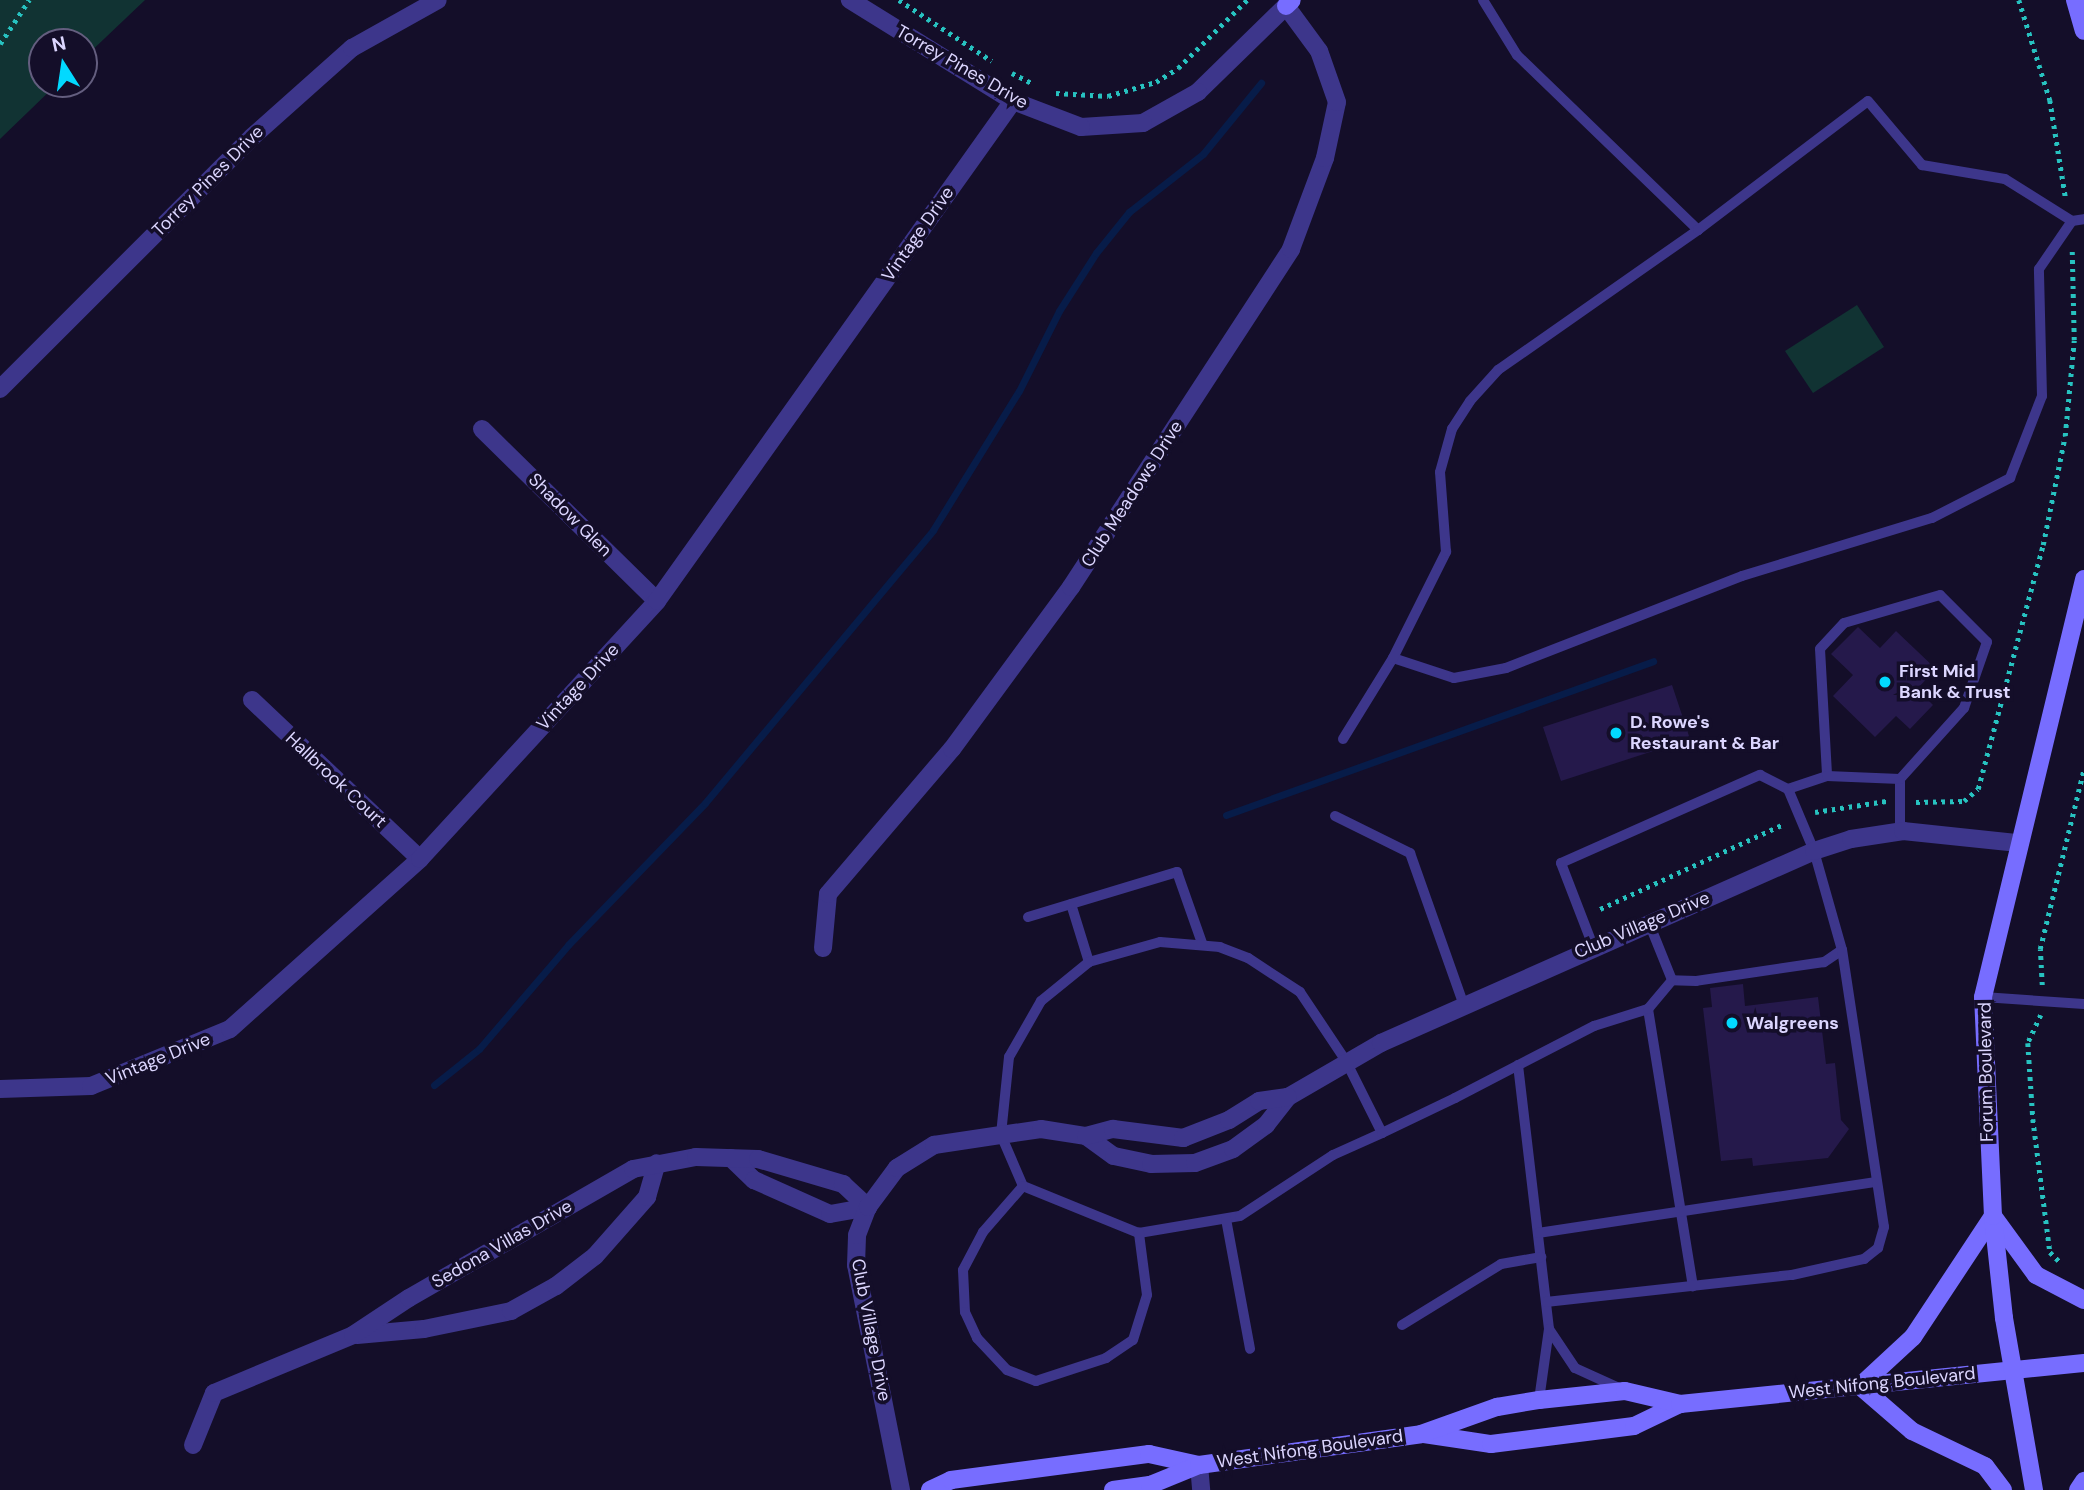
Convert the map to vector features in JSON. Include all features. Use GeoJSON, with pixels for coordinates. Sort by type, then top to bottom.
{"type":"FeatureCollection","features":[{"type":"Feature","properties":{"kind":"main road"},"geometry":{"type":"LineString","coordinates":[[2075,0],[2084,31]]}},
{"type":"Feature","properties":{"kind":"main road","name":"Forum Boulevard"},"geometry":{"type":"LineString","coordinates":[[2034,1490],[2012,1369],[1993,1216],[1983,997],[2018,843],[2084,579]]}},
{"type":"Feature","properties":{"kind":"main road"},"geometry":{"type":"LineString","coordinates":[[2003,1490],[1984,1465],[1912,1431],[1860,1386],[1913,1336],[1993,1216],[2036,1275],[2084,1300]]}},
{"type":"Feature","properties":{"kind":"main road","name":"West Nifong Boulevard"},"geometry":{"type":"LineString","coordinates":[[1113,1490],[1150,1485],[1199,1465],[1421,1434],[1497,1407],[1539,1401],[1625,1391],[1680,1404],[2084,1363]]}},
{"type":"Feature","properties":{"kind":"main road","name":"West Nifong Boulevard"},"geometry":{"type":"LineString","coordinates":[[1421,1434],[1491,1444],[1634,1426],[1680,1404]]}},
{"type":"Feature","properties":{"kind":"main road","name":"West Nifong Boulevard"},"geometry":{"type":"LineString","coordinates":[[930,1490],[951,1480],[1149,1454],[1199,1465]]}},
{"type":"Feature","properties":{"kind":"main road"},"geometry":{"type":"LineString","coordinates":[[2078,1490],[2084,1481]]}},
{"type":"Feature","properties":{"kind":"street","name":"Torrey Pines Drive"},"geometry":{"type":"LineString","coordinates":[[0,389],[252,137],[352,48],[438,0]]}},
{"type":"Feature","properties":{"kind":"street","name":"Torrey Pines Drive"},"geometry":{"type":"LineString","coordinates":[[850,0],[1013,101],[1082,127],[1143,123],[1198,92],[1289,3]]}},
{"type":"Feature","properties":{"kind":"street","name":"Club Meadows Drive"},"geometry":{"type":"LineString","coordinates":[[823,948],[828,894],[951,749],[1071,587],[1292,249],[1325,158],[1337,102],[1319,51],[1289,3]]}},
{"type":"Feature","properties":{"kind":"street","name":"Vintage Drive"},"geometry":{"type":"LineString","coordinates":[[0,1089],[91,1086],[230,1029],[420,859],[657,601],[1013,101]]}},
{"type":"Feature","properties":{"kind":"street","name":"Shadow Glen"},"geometry":{"type":"LineString","coordinates":[[482,429],[657,601]]}},
{"type":"Feature","properties":{"kind":"street","name":"Hallbrook Court"},"geometry":{"type":"LineString","coordinates":[[252,700],[420,859]]}},
{"type":"Feature","properties":{"kind":"street","name":"Club Village Drive"},"geometry":{"type":"LineString","coordinates":[[1086,1136],[1114,1156],[1151,1164],[1195,1163],[1233,1149],[1266,1125],[1288,1097],[1346,1061],[1465,1008],[1593,946],[1814,851],[1851,839],[1900,831],[2018,843]]}},
{"type":"Feature","properties":{"kind":"street","name":"Club Village Drive"},"geometry":{"type":"LineString","coordinates":[[901,1490],[856,1265],[857,1235],[868,1207],[897,1168],[915,1154],[934,1145],[1041,1129],[1086,1136],[1113,1129],[1183,1138],[1229,1120],[1259,1101],[1288,1097]]}},
{"type":"Feature","properties":{"kind":"street","name":"Sedona Villas Drive"},"geometry":{"type":"LineString","coordinates":[[193,1444],[214,1393],[352,1335],[524,1230],[634,1169],[696,1157],[758,1159],[843,1184],[868,1207]]}},
{"type":"Feature","properties":{"kind":"street"},"geometry":{"type":"LineString","coordinates":[[732,1158],[754,1180],[830,1214],[868,1207]]}},
{"type":"Feature","properties":{"kind":"street","name":"Sedona Villas Drive"},"geometry":{"type":"LineString","coordinates":[[352,1335],[424,1329],[512,1311],[556,1286],[596,1256],[647,1197],[657,1163]]}},
{"type":"Feature","properties":{"kind":"street"},"geometry":{"type":"LineString","coordinates":[[1199,1465],[1202,1490]]}},
{"type":"Feature","properties":{"kind":"lane"},"geometry":{"type":"LineString","coordinates":[[1483,0],[1517,55],[1698,230]]}},
{"type":"Feature","properties":{"kind":"lane"},"geometry":{"type":"LineString","coordinates":[[1343,738],[1393,658],[1446,552],[1440,472],[1452,429],[1470,401],[1497,370],[1698,230],[1868,101],[1922,166],[2005,179],[2070,222]]}},
{"type":"Feature","properties":{"kind":"lane"},"geometry":{"type":"LineString","coordinates":[[1393,658],[1454,678],[1506,668],[1742,576],[1932,518],[2010,478],[2042,396],[2039,269],[2070,222],[2084,219]]}},
{"type":"Feature","properties":{"kind":"lane"},"geometry":{"type":"LineString","coordinates":[[1827,776],[1820,649],[1844,623],[1940,595],[1987,642],[1964,708],[1900,779],[1900,831]]}},
{"type":"Feature","properties":{"kind":"lane"},"geometry":{"type":"LineString","coordinates":[[1546,1302],[1792,1275],[1864,1259],[1878,1248],[1884,1227],[1842,950],[1814,851],[1787,789],[1760,775],[1561,863],[1593,946]]}},
{"type":"Feature","properties":{"kind":"lane"},"geometry":{"type":"LineString","coordinates":[[1787,789],[1827,776],[1900,779]]}},
{"type":"Feature","properties":{"kind":"lane"},"geometry":{"type":"LineString","coordinates":[[1335,816],[1410,853],[1465,1008]]}},
{"type":"Feature","properties":{"kind":"lane"},"geometry":{"type":"LineString","coordinates":[[1028,917],[1177,872],[1202,943]]}},
{"type":"Feature","properties":{"kind":"lane"},"geometry":{"type":"LineString","coordinates":[[1071,904],[1089,962]]}},
{"type":"Feature","properties":{"kind":"lane"},"geometry":{"type":"LineString","coordinates":[[1648,923],[1672,980]]}},
{"type":"Feature","properties":{"kind":"lane"},"geometry":{"type":"LineString","coordinates":[[1381,1133],[1346,1061],[1300,992],[1248,958],[1202,943],[1160,942],[1089,962],[1041,1001],[1022,1030],[1009,1057],[1001,1135],[1023,1186],[1139,1233],[1240,1216],[1334,1155],[1381,1133],[1594,1026],[1648,1009],[1672,980]]}},
{"type":"Feature","properties":{"kind":"lane"},"geometry":{"type":"LineString","coordinates":[[1672,980],[1696,981],[1824,962],[1842,950]]}},
{"type":"Feature","properties":{"kind":"lane"},"geometry":{"type":"LineString","coordinates":[[1983,997],[2084,1004]]}},
{"type":"Feature","properties":{"kind":"lane"},"geometry":{"type":"LineString","coordinates":[[1648,1009],[1693,1286]]}},
{"type":"Feature","properties":{"kind":"lane"},"geometry":{"type":"LineString","coordinates":[[1518,1065],[1549,1329],[1539,1401]]}},
{"type":"Feature","properties":{"kind":"lane"},"geometry":{"type":"LineString","coordinates":[[1538,1233],[1681,1214],[1876,1182]]}},
{"type":"Feature","properties":{"kind":"lane"},"geometry":{"type":"LineString","coordinates":[[1023,1186],[983,1232],[963,1270],[965,1312],[977,1338],[1007,1370],[1036,1381],[1106,1358],[1133,1340],[1147,1295],[1139,1233]]}},
{"type":"Feature","properties":{"kind":"lane"},"geometry":{"type":"LineString","coordinates":[[1226,1219],[1250,1349]]}},
{"type":"Feature","properties":{"kind":"lane"},"geometry":{"type":"LineString","coordinates":[[1402,1325],[1501,1264],[1541,1257]]}},
{"type":"Feature","properties":{"kind":"lane"},"geometry":{"type":"LineString","coordinates":[[1549,1329],[1575,1368],[1625,1391]]}},
{"type":"Feature","properties":{"kind":"path"},"geometry":{"type":"LineString","coordinates":[[0,44],[29,0]]}},
{"type":"Feature","properties":{"kind":"path"},"geometry":{"type":"LineString","coordinates":[[899,0],[998,64]]}},
{"type":"Feature","properties":{"kind":"path"},"geometry":{"type":"LineString","coordinates":[[1047,90],[1100,97],[1156,82],[1178,68],[1247,0]]}},
{"type":"Feature","properties":{"kind":"path"},"geometry":{"type":"LineString","coordinates":[[1600,909],[1817,811],[1900,801],[1964,801],[1978,789],[2043,545],[2065,436],[2074,340],[2070,222],[2050,100],[2019,0]]}},
{"type":"Feature","properties":{"kind":"path"},"geometry":{"type":"LineString","coordinates":[[1008,71],[1038,86]]}},
{"type":"Feature","properties":{"kind":"path"},"geometry":{"type":"LineString","coordinates":[[2065,1267],[2050,1252],[2033,1119],[2028,1043],[2041,1021],[2040,949],[2084,768]]}},
{"type":"Feature","properties":{"kind":"green space"},"geometry":{"type":"Polygon","coordinates":[[[0,0],[145,0],[98,45],[98,28],[28,28],[28,98],[42,98],[0,139],[0,0]]]}},
{"type":"Feature","properties":{"kind":"green space"},"geometry":{"type":"Polygon","coordinates":[[[1857,305],[1884,347],[1813,393],[1785,351],[1857,305]]]}},
{"type":"Feature","properties":{"kind":"building","name":"First Mid Bank & Trust"},"geometry":{"type":"Polygon","coordinates":[[[1858,627],[1880,648],[1896,631],[1936,669],[1917,689],[1933,705],[1910,729],[1896,716],[1875,737],[1833,696],[1853,675],[1831,654],[1858,627]]]}},
{"type":"Feature","properties":{"kind":"building","name":"D. Rowe's Restaurant & Bar"},"geometry":{"type":"Polygon","coordinates":[[[1672,685],[1690,739],[1561,781],[1543,727],[1672,685]]]}},
{"type":"Feature","properties":{"kind":"building"},"geometry":{"type":"Polygon","coordinates":[[[1743,984],[1745,1006],[1818,997],[1826,1064],[1835,1063],[1841,1120],[1849,1129],[1828,1158],[1753,1166],[1752,1158],[1721,1161],[1703,1008],[1712,1007],[1710,988],[1743,984]]]}},
{"type":"Feature","properties":{"kind":"waterway"},"geometry":{"type":"LineString","coordinates":[[434,1085],[479,1049],[568,945],[705,803],[933,530],[1019,391],[1059,311],[1096,253],[1129,212],[1203,154],[1261,83]]}},
{"type":"Feature","properties":{"kind":"waterway"},"geometry":{"type":"LineString","coordinates":[[1226,815],[1653,661]]}},
{"type":"Feature","properties":{"kind":"place","name":"First Mid Bank & Trust"},"geometry":{"type":"Point","coordinates":[1885,682]}},
{"type":"Feature","properties":{"kind":"place","name":"D. Rowe's Restaurant & Bar"},"geometry":{"type":"Point","coordinates":[1616,733]}},
{"type":"Feature","properties":{"kind":"place","name":"Walgreens"},"geometry":{"type":"Point","coordinates":[1732,1023]}}]}
